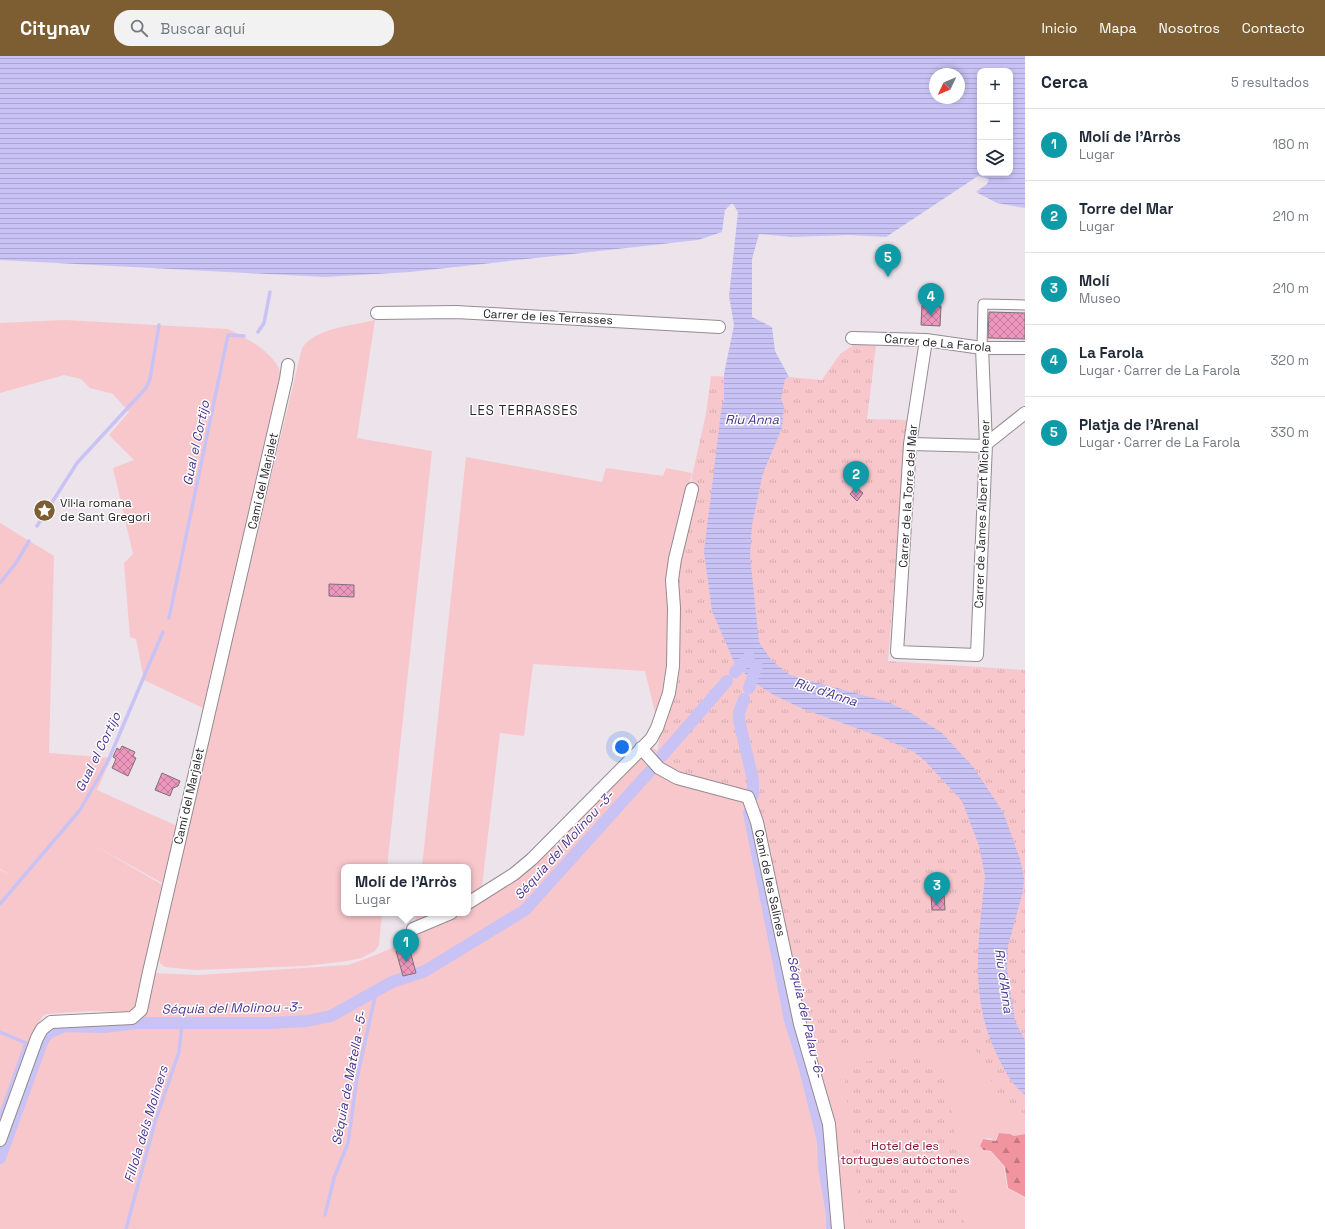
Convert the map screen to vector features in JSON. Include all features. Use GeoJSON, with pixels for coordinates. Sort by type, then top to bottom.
{"type":"FeatureCollection","features":[{"type":"Feature","properties":{"kind":"street"},"geometry":{"type":"LineString","coordinates":[[982,348],[983,304],[1025,305]]}},
{"type":"Feature","properties":{"kind":"street","name":"Carrer de les Terrasses"},"geometry":{"type":"LineString","coordinates":[[377,313],[456,312],[719,326]]}},
{"type":"Feature","properties":{"kind":"street","name":"Carrer de La Farola"},"geometry":{"type":"LineString","coordinates":[[852,338],[926,340],[982,348],[1025,348]]}},
{"type":"Feature","properties":{"kind":"street","name":"Carrer de la Torre del Mar"},"geometry":{"type":"LineString","coordinates":[[926,340],[910,444],[897,652],[977,655]]}},
{"type":"Feature","properties":{"kind":"street","name":"Carrer de James Albert Michener"},"geometry":{"type":"LineString","coordinates":[[977,655],[986,445],[982,348]]}},
{"type":"Feature","properties":{"kind":"street","name":"Camí del Marjalet"},"geometry":{"type":"LineString","coordinates":[[0,1140],[37,1038],[42,1029],[51,1022],[132,1018],[141,1010],[288,365]]}},
{"type":"Feature","properties":{"kind":"street"},"geometry":{"type":"LineString","coordinates":[[910,444],[986,445],[1025,413]]}},
{"type":"Feature","properties":{"kind":"street"},"geometry":{"type":"LineString","coordinates":[[471,901],[514,874],[532,859],[651,739],[669,693],[673,666],[674,608],[672,580],[675,559],[692,489]]}},
{"type":"Feature","properties":{"kind":"street","name":"Camí de les Salines"},"geometry":{"type":"LineString","coordinates":[[641,748],[659,768],[677,778],[748,797],[757,822],[800,1024],[829,1124],[838,1229]]}},
{"type":"Feature","properties":{"kind":"street"},"geometry":{"type":"LineString","coordinates":[[414,929],[444,916]]}},
{"type":"Feature","properties":{"kind":"green space"},"geometry":{"type":"Polygon","coordinates":[[[65,320],[228,329],[243,336],[266,352],[277,365],[280,372],[280,382],[276,400],[203,708],[144,680],[136,639],[130,637],[124,563],[133,554],[113,468],[134,460],[109,435],[129,412],[113,394],[90,388],[81,379],[64,375],[0,393],[0,323],[65,320]]]}},
{"type":"Feature","properties":{"kind":"green space"},"geometry":{"type":"Polygon","coordinates":[[[375,320],[357,438],[432,451],[387,864],[341,864],[341,916],[382,916],[379,945],[375,951],[361,958],[305,966],[196,970],[165,967],[160,963],[159,957],[196,788],[302,348],[308,341],[326,331],[375,320]]]}},
{"type":"Feature","properties":{"kind":"green space"},"geometry":{"type":"Polygon","coordinates":[[[855,344],[876,346],[867,419],[907,420],[888,661],[1025,670],[1025,1127],[996,1090],[973,1045],[811,1047],[790,967],[757,798],[748,789],[740,786],[706,781],[673,771],[657,756],[678,589],[678,565],[688,519],[692,476],[706,414],[711,376],[784,379],[789,377],[822,380],[840,354],[855,344]]]}},
{"type":"Feature","properties":{"kind":"green space"},"geometry":{"type":"Polygon","coordinates":[[[466,457],[602,482],[606,468],[663,476],[666,468],[692,473],[683,513],[671,666],[656,717],[645,671],[533,664],[524,736],[500,733],[482,886],[471,893],[471,864],[422,864],[466,457]]]}},
{"type":"Feature","properties":{"kind":"green space"},"geometry":{"type":"Polygon","coordinates":[[[0,523],[54,556],[49,753],[111,758],[97,790],[177,826],[164,884],[92,844],[166,887],[137,1005],[132,1010],[126,1012],[91,1011],[46,1014],[42,1017],[29,1043],[0,1120],[0,870],[11,876],[0,869],[0,523]]]}},
{"type":"Feature","properties":{"kind":"green space"},"geometry":{"type":"Polygon","coordinates":[[[673,692],[945,985],[1025,1115],[1025,1134],[1014,1136],[999,1133],[995,1141],[989,1138],[982,1139],[980,1146],[983,1151],[991,1152],[1004,1167],[1007,1188],[1025,1198],[1025,1229],[0,1229],[0,1144],[35,1045],[52,1023],[133,1020],[153,973],[198,975],[348,965],[376,955],[405,942],[447,916],[471,916],[471,901],[514,875],[649,744],[657,751],[673,692]]]}},
{"type":"Feature","properties":{"kind":"green space"},"geometry":{"type":"Polygon","coordinates":[[[416,916],[434,916],[415,929],[416,916]]]}},
{"type":"Feature","properties":{"kind":"green space","name":"Hotel de les tortugues autòctones"},"geometry":{"type":"Polygon","coordinates":[[[929,1054],[948,1078],[965,1229],[862,1229],[843,1064],[929,1054]]]}},
{"type":"Feature","properties":{"kind":"green space"},"geometry":{"type":"Polygon","coordinates":[[[999,1133],[1014,1136],[1025,1134],[1025,1197],[1008,1188],[1005,1167],[991,1151],[983,1150],[980,1146],[983,1139],[996,1141],[999,1133]]]}},
{"type":"Feature","properties":{"kind":"water"},"geometry":{"type":"Polygon","coordinates":[[[0,56],[1025,56],[1025,208],[997,203],[976,192],[987,184],[989,179],[978,176],[886,237],[849,235],[792,237],[759,234],[752,259],[752,317],[772,327],[775,351],[789,377],[785,379],[781,399],[784,406],[782,428],[763,473],[752,525],[750,556],[759,642],[772,661],[790,675],[888,702],[911,713],[942,733],[974,768],[1003,812],[1020,859],[1024,878],[1023,891],[1008,946],[1007,969],[1015,1021],[1025,1040],[1025,1095],[1012,1082],[997,1055],[988,1033],[982,1011],[978,967],[980,922],[985,876],[979,846],[962,801],[925,761],[914,752],[881,737],[803,709],[774,695],[756,684],[735,664],[712,611],[704,552],[722,404],[724,401],[724,374],[734,325],[729,296],[738,212],[733,204],[725,210],[722,232],[698,240],[410,272],[325,277],[0,260],[0,56]]]}},
{"type":"Feature","properties":{"kind":"building"},"geometry":{"type":"Polygon","coordinates":[[[922,305],[941,306],[940,326],[921,325],[922,305]]]}},
{"type":"Feature","properties":{"kind":"building"},"geometry":{"type":"Polygon","coordinates":[[[989,312],[1025,313],[1025,339],[988,338],[989,312]]]}},
{"type":"Feature","properties":{"kind":"building"},"geometry":{"type":"Polygon","coordinates":[[[856,487],[863,493],[857,501],[850,494],[856,487]]]}},
{"type":"Feature","properties":{"kind":"building"},"geometry":{"type":"Polygon","coordinates":[[[329,584],[354,585],[354,597],[329,596],[329,584]]]}},
{"type":"Feature","properties":{"kind":"building"},"geometry":{"type":"Polygon","coordinates":[[[122,746],[135,752],[133,756],[136,758],[128,776],[112,768],[116,759],[113,757],[117,748],[120,750],[122,746]]]}},
{"type":"Feature","properties":{"kind":"building"},"geometry":{"type":"Polygon","coordinates":[[[162,773],[180,781],[178,786],[173,788],[170,796],[155,790],[162,773]]]}},
{"type":"Feature","properties":{"kind":"building"},"geometry":{"type":"Polygon","coordinates":[[[944,894],[945,910],[932,910],[931,895],[944,894]]]}},
{"type":"Feature","properties":{"kind":"building"},"geometry":{"type":"Polygon","coordinates":[[[409,947],[416,973],[403,976],[396,951],[409,947]]]}},
{"type":"Feature","properties":{"kind":"waterway"},"geometry":{"type":"LineString","coordinates":[[258,332],[264,323],[270,292]]}},
{"type":"Feature","properties":{"kind":"waterway"},"geometry":{"type":"LineString","coordinates":[[37,526],[77,463],[146,388],[150,379],[159,325]]}},
{"type":"Feature","properties":{"kind":"waterway","name":"Gual el Cortijo"},"geometry":{"type":"LineString","coordinates":[[169,618],[228,335],[244,336]]}},
{"type":"Feature","properties":{"kind":"waterway"},"geometry":{"type":"LineString","coordinates":[[0,583],[16,563],[29,541]]}},
{"type":"Feature","properties":{"kind":"waterway","name":"Gual el Cortijo"},"geometry":{"type":"LineString","coordinates":[[0,904],[80,810],[108,761],[163,632]]}},
{"type":"Feature","properties":{"kind":"waterway","name":"Séquia del Molinou -3-"},"geometry":{"type":"LineString","coordinates":[[735,672],[749,657]]}},
{"type":"Feature","properties":{"kind":"waterway","name":"Séquia del Palau -6-"},"geometry":{"type":"LineString","coordinates":[[749,688],[757,665]]}},
{"type":"Feature","properties":{"kind":"waterway","name":"Séquia del Molinou -3-"},"geometry":{"type":"LineString","coordinates":[[662,756],[727,681]]}},
{"type":"Feature","properties":{"kind":"waterway","name":"Séquia del Palau -6-"},"geometry":{"type":"LineString","coordinates":[[744,699],[739,713],[739,720],[753,780],[753,795]]}},
{"type":"Feature","properties":{"kind":"waterway","name":"Séquia del Molinou -3-"},"geometry":{"type":"LineString","coordinates":[[0,1158],[42,1042],[48,1033],[65,1026],[104,1027],[137,1023],[270,1023],[307,1021],[331,1016],[392,982],[425,971],[525,910],[652,769]]}},
{"type":"Feature","properties":{"kind":"waterway","name":"Séquia del Palau -6-"},"geometry":{"type":"LineString","coordinates":[[749,813],[790,1020],[805,1069],[823,1141],[824,1167],[832,1214],[832,1229]]}},
{"type":"Feature","properties":{"kind":"waterway","name":"Séquia de Matella - 5-"},"geometry":{"type":"LineString","coordinates":[[325,1215],[334,1178],[348,1143],[357,1078],[375,997],[379,991]]}},
{"type":"Feature","properties":{"kind":"waterway","name":"Fillola dels Moliners"},"geometry":{"type":"LineString","coordinates":[[126,1229],[155,1122],[179,1052],[182,1024]]}},
{"type":"Feature","properties":{"kind":"waterway","name":"Gual el Cortijo"},"geometry":{"type":"LineString","coordinates":[[0,1032],[26,1043],[0,1116]]}},
{"type":"Feature","properties":{"kind":"place","name":"Platja de l'Arenal"},"geometry":{"type":"Point","coordinates":[888,277]}},
{"type":"Feature","properties":{"kind":"place","name":"La Farola"},"geometry":{"type":"Point","coordinates":[931,316]}},
{"type":"Feature","properties":{"kind":"place","name":"Torre del Mar"},"geometry":{"type":"Point","coordinates":[856,494]}},
{"type":"Feature","properties":{"kind":"place","name":"Vil·la romana de Sant Gregori"},"geometry":{"type":"Point","coordinates":[45,510]}},
{"type":"Feature","properties":{"kind":"place","name":"Molí"},"geometry":{"type":"Point","coordinates":[937,905]}},
{"type":"Feature","properties":{"kind":"place","name":"Molí de l'Arròs"},"geometry":{"type":"Point","coordinates":[406,962]}},
{"type":"Feature","properties":{"kind":"district","name":"LES TERRASSES"},"geometry":{"type":"Point","coordinates":[524,410]}},
{"type":"Feature","properties":{"kind":"water label","name":"Riu Anna"},"geometry":{"type":"Point","coordinates":[752,419]}},
{"type":"Feature","properties":{"kind":"water label","name":"Riu d'Anna"},"geometry":{"type":"Point","coordinates":[826,692]}},
{"type":"Feature","properties":{"kind":"water label","name":"Riu d'Anna"},"geometry":{"type":"Point","coordinates":[1004,981]}}]}
